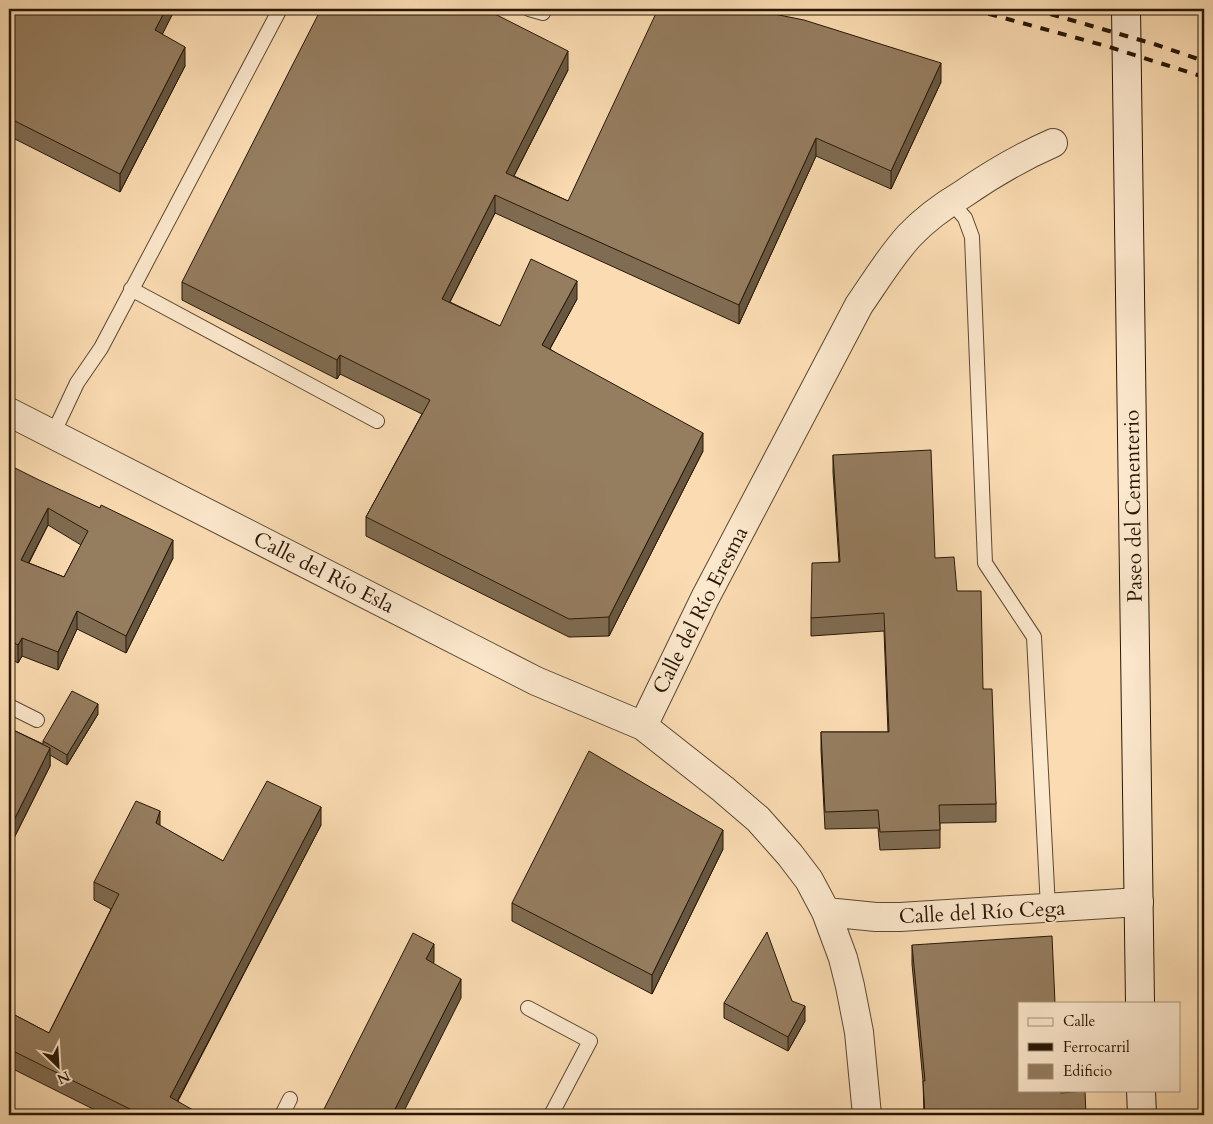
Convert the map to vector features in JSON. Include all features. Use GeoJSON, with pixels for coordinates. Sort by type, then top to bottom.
{"type":"FeatureCollection","features":[{"type":"Feature","properties":{"kind":"street","name":"Paseo del Cementerio"},"geometry":{"type":"LineString","coordinates":[[1126,9],[1140,1002]]}},
{"type":"Feature","properties":{"kind":"street","name":"Calle del Río Eresma"},"geometry":{"type":"LineString","coordinates":[[643,726],[705,598],[859,305],[908,238],[926,220],[994,173],[1024,156],[1053,143]]}},
{"type":"Feature","properties":{"kind":"street","name":"Calle del Río Esla"},"geometry":{"type":"LineString","coordinates":[[9,412],[536,681],[643,726]]}},
{"type":"Feature","properties":{"kind":"street"},"geometry":{"type":"LineString","coordinates":[[643,726],[758,819],[809,880],[826,912],[841,951],[850,986],[859,1032],[867,1115]]}},
{"type":"Feature","properties":{"kind":"street","name":"Calle del Río Cega"},"geometry":{"type":"LineString","coordinates":[[826,912],[876,918],[1139,902]]}},
{"type":"Feature","properties":{"kind":"street"},"geometry":{"type":"LineString","coordinates":[[1142,1092],[1142,1115]]}},
{"type":"Feature","properties":{"kind":"lane"},"geometry":{"type":"LineString","coordinates":[[53,434],[77,383],[102,348],[131,289],[280,9]]}},
{"type":"Feature","properties":{"kind":"lane"},"geometry":{"type":"LineString","coordinates":[[529,9],[543,13]]}},
{"type":"Feature","properties":{"kind":"lane"},"geometry":{"type":"LineString","coordinates":[[951,202],[964,218],[972,237],[985,563],[1034,638],[1048,908]]}},
{"type":"Feature","properties":{"kind":"lane"},"geometry":{"type":"LineString","coordinates":[[131,289],[377,421]]}},
{"type":"Feature","properties":{"kind":"lane"},"geometry":{"type":"LineString","coordinates":[[9,706],[36,720]]}},
{"type":"Feature","properties":{"kind":"lane"},"geometry":{"type":"LineString","coordinates":[[528,1008],[590,1041],[551,1115]]}},
{"type":"Feature","properties":{"kind":"lane"},"geometry":{"type":"LineString","coordinates":[[282,1115],[290,1099]]}},
{"type":"Feature","properties":{"kind":"building"},"geometry":{"type":"Polygon","coordinates":[[[9,9],[166,9],[155,30],[185,47],[120,174],[9,118],[9,9]]]}},
{"type":"Feature","properties":{"kind":"building"},"geometry":{"type":"Polygon","coordinates":[[[321,9],[485,9],[568,51],[506,173],[568,201],[658,9],[749,9],[804,20],[941,63],[891,171],[816,138],[739,305],[495,195],[442,299],[500,326],[531,259],[577,281],[542,345],[703,433],[609,617],[569,619],[366,517],[430,400],[340,355],[337,360],[182,282],[321,9]]]}},
{"type":"Feature","properties":{"kind":"building"},"geometry":{"type":"Polygon","coordinates":[[[931,450],[935,558],[954,557],[957,591],[981,591],[983,689],[992,689],[996,804],[939,805],[940,830],[880,832],[878,810],[825,812],[821,732],[889,732],[884,613],[811,618],[812,563],[840,562],[833,455],[931,450]]]}},
{"type":"Feature","properties":{"kind":"building"},"geometry":{"type":"Polygon","coordinates":[[[9,465],[100,508],[101,505],[173,540],[126,636],[77,611],[58,652],[22,638],[18,645],[9,640],[9,465]],[[48,508],[21,560],[64,577],[88,531],[48,508]]]}},
{"type":"Feature","properties":{"kind":"building"},"geometry":{"type":"Polygon","coordinates":[[[72,691],[98,704],[67,755],[43,741],[72,691]]]}},
{"type":"Feature","properties":{"kind":"building"},"geometry":{"type":"Polygon","coordinates":[[[9,728],[50,748],[9,830],[9,728]]]}},
{"type":"Feature","properties":{"kind":"building"},"geometry":{"type":"Polygon","coordinates":[[[589,751],[723,830],[652,975],[512,903],[589,751]]]}},
{"type":"Feature","properties":{"kind":"building"},"geometry":{"type":"Polygon","coordinates":[[[267,781],[321,807],[170,1097],[193,1110],[191,1115],[142,1115],[9,1049],[9,1012],[49,1033],[119,894],[94,882],[136,801],[160,811],[156,823],[223,861],[267,781]]]}},
{"type":"Feature","properties":{"kind":"building"},"geometry":{"type":"Polygon","coordinates":[[[767,932],[792,1001],[805,1006],[788,1037],[724,1003],[767,932]]]}},
{"type":"Feature","properties":{"kind":"building"},"geometry":{"type":"Polygon","coordinates":[[[413,933],[434,944],[426,959],[461,979],[392,1115],[321,1115],[413,933]]]}},
{"type":"Feature","properties":{"kind":"building"},"geometry":{"type":"Polygon","coordinates":[[[1052,936],[1055,1002],[1018,1002],[1018,1092],[1085,1092],[1086,1115],[925,1115],[923,1081],[925,1081],[912,945],[1052,936]]]}},
{"type":"Feature","properties":{"kind":"railway"},"geometry":{"type":"LineString","coordinates":[[971,9],[1106,46],[1204,77]]}},
{"type":"Feature","properties":{"kind":"railway"},"geometry":{"type":"LineString","coordinates":[[1033,9],[1154,44],[1204,61]]}}]}
